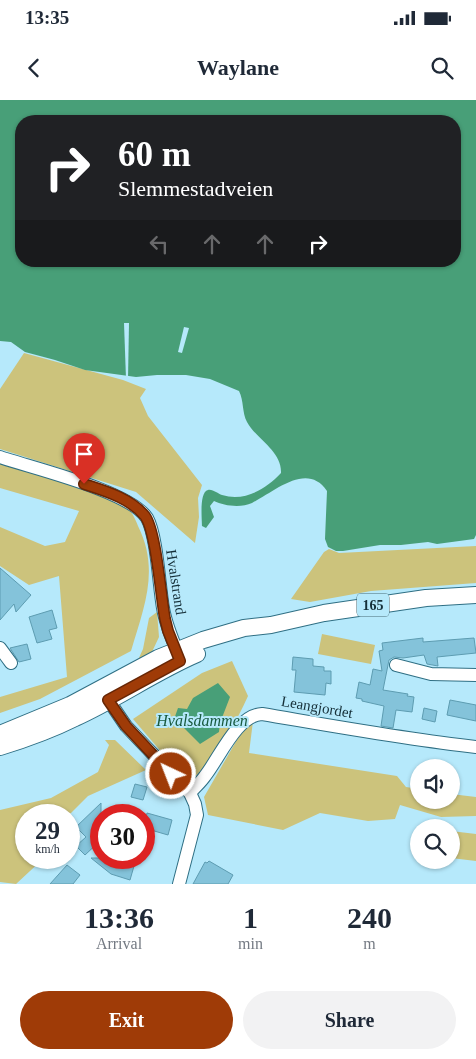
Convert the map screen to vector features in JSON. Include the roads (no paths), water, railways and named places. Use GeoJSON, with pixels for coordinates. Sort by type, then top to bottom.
{"type":"FeatureCollection","features":[{"type":"Feature","properties":{"kind":"main road","name":"165"},"geometry":{"type":"LineString","coordinates":[[0,734],[105,694],[178,656],[249,638],[271,626],[304,617],[365,606],[476,594]]}},
{"type":"Feature","properties":{"kind":"main road","name":"165"},"geometry":{"type":"LineString","coordinates":[[0,747],[29,738],[76,718],[105,694]]}},
{"type":"Feature","properties":{"kind":"street","name":"Hvalstrand"},"geometry":{"type":"LineString","coordinates":[[0,457],[105,491],[126,500],[146,518],[152,535],[166,623],[178,656]]}},
{"type":"Feature","properties":{"kind":"street"},"geometry":{"type":"LineString","coordinates":[[0,648],[11,663]]}},
{"type":"Feature","properties":{"kind":"street"},"geometry":{"type":"LineString","coordinates":[[396,664],[431,674],[476,675]]}},
{"type":"Feature","properties":{"kind":"street"},"geometry":{"type":"LineString","coordinates":[[105,694],[126,726],[190,793],[195,804],[197,815],[179,884]]}},
{"type":"Feature","properties":{"kind":"street","name":"Leangjordet"},"geometry":{"type":"LineString","coordinates":[[190,793],[205,776],[240,725],[255,714],[425,741],[476,747]]}},
{"type":"Feature","properties":{"kind":"water"},"geometry":{"type":"Polygon","coordinates":[[[0,100],[476,100],[476,535],[474,539],[437,544],[428,542],[380,545],[336,551],[328,547],[325,539],[327,491],[319,482],[310,479],[300,479],[280,486],[248,505],[233,506],[214,501],[210,506],[214,517],[206,528],[202,526],[202,500],[205,492],[212,490],[231,497],[247,495],[262,489],[281,473],[280,465],[273,452],[247,422],[239,391],[210,379],[186,375],[136,377],[85,370],[25,352],[11,342],[0,341],[0,100]]]}},
{"type":"Feature","properties":{"kind":"water","name":"Hvalsdammen"},"geometry":{"type":"Polygon","coordinates":[[[218,683],[230,697],[220,723],[219,732],[200,744],[184,728],[172,725],[178,708],[187,709],[193,698],[218,683]]]}}]}
